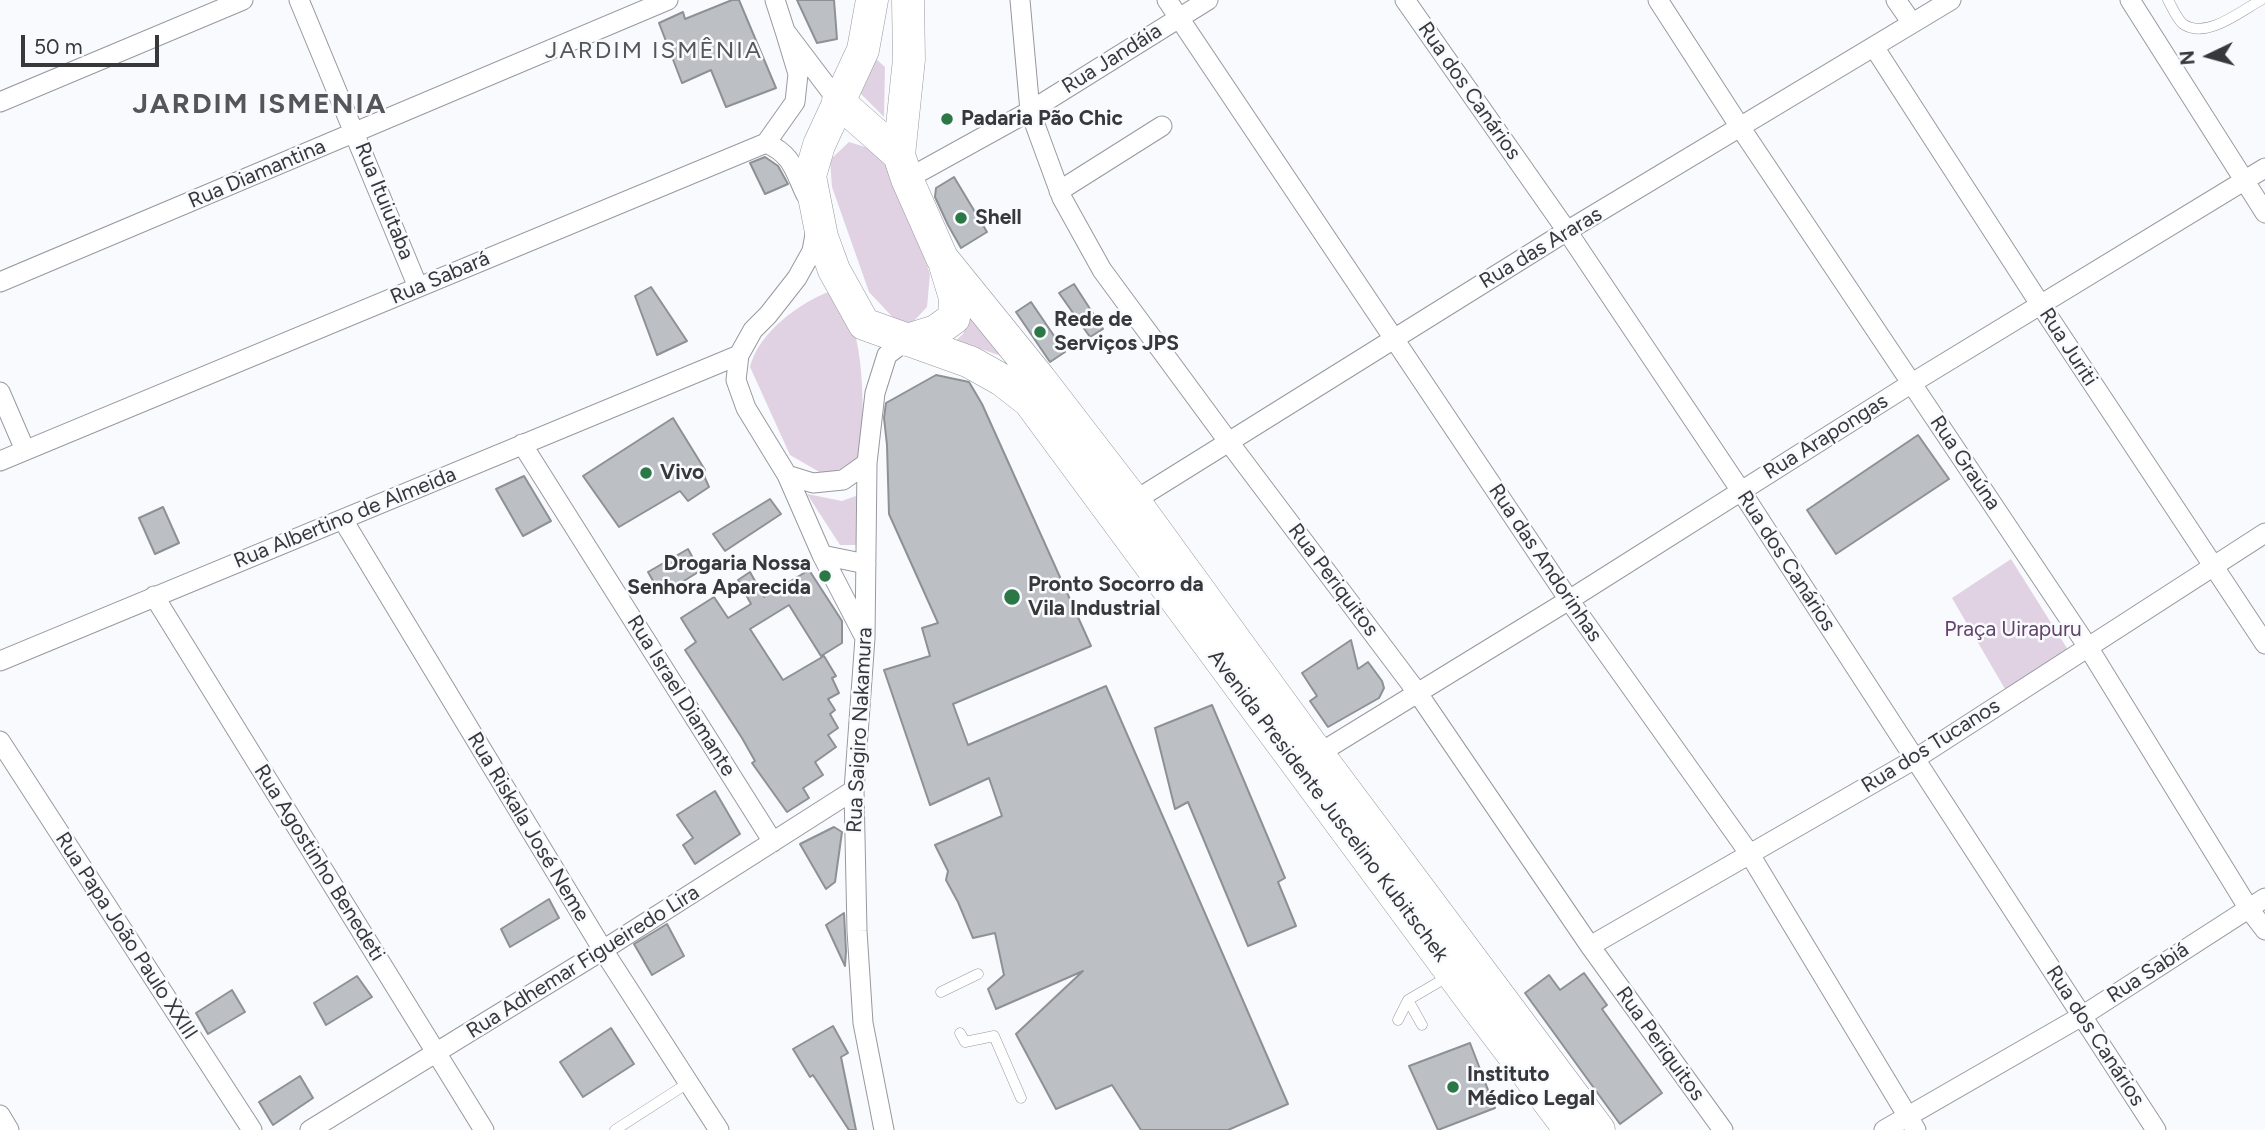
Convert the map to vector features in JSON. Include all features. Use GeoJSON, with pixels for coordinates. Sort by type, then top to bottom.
{"type":"FeatureCollection","features":[{"type":"Feature","properties":{"kind":"main road","name":"Avenida Presidente Juscelino Kubitschek"},"geometry":{"type":"LineString","coordinates":[[872,0],[863,50],[819,145],[810,176],[818,219],[834,270],[864,324],[970,362],[1002,380],[1029,401],[1570,1130]]}},
{"type":"Feature","properties":{"kind":"main road","name":"Avenida Presidente Juscelino Kubitschek"},"geometry":{"type":"LineString","coordinates":[[908,0],[903,167],[942,258],[1134,501],[1318,754],[1599,1130]]}},
{"type":"Feature","properties":{"kind":"main road"},"geometry":{"type":"LineString","coordinates":[[838,101],[903,167]]}},
{"type":"Feature","properties":{"kind":"main road"},"geometry":{"type":"LineString","coordinates":[[907,340],[936,331],[954,318],[955,298],[942,258]]}},
{"type":"Feature","properties":{"kind":"street"},"geometry":{"type":"LineString","coordinates":[[0,102],[243,0]]}},
{"type":"Feature","properties":{"kind":"street","name":"Rua Ituiutaba"},"geometry":{"type":"LineString","coordinates":[[299,0],[418,287]]}},
{"type":"Feature","properties":{"kind":"street","name":"Rua Diamantina"},"geometry":{"type":"LineString","coordinates":[[0,282],[668,0]]}},
{"type":"Feature","properties":{"kind":"street"},"geometry":{"type":"LineString","coordinates":[[775,0],[798,74],[795,102],[766,143],[781,150],[790,160],[818,219],[812,251],[797,278],[753,330],[740,355],[736,380],[746,408],[787,475],[822,555],[865,638]]}},
{"type":"Feature","properties":{"kind":"street"},"geometry":{"type":"LineString","coordinates":[[863,0],[863,50]]}},
{"type":"Feature","properties":{"kind":"street","name":"Rua Periquitos"},"geometry":{"type":"LineString","coordinates":[[1020,0],[1030,111],[1059,191],[1102,270],[1417,692],[1590,946],[1723,1130]]}},
{"type":"Feature","properties":{"kind":"street","name":"Rua das Andorinhas"},"geometry":{"type":"LineString","coordinates":[[1167,0],[1569,600],[1749,853],[1911,1123]]}},
{"type":"Feature","properties":{"kind":"street","name":"Rua Jandáia"},"geometry":{"type":"LineString","coordinates":[[903,167],[1030,111],[1208,0]]}},
{"type":"Feature","properties":{"kind":"street","name":"Rua dos Canários"},"geometry":{"type":"LineString","coordinates":[[1405,0],[1567,231],[1741,491],[2156,1130]]}},
{"type":"Feature","properties":{"kind":"street","name":"Rua Graúna"},"geometry":{"type":"LineString","coordinates":[[1658,0],[2257,904],[2265,930]]}},
{"type":"Feature","properties":{"kind":"street"},"geometry":{"type":"LineString","coordinates":[[1896,0],[1912,23]]}},
{"type":"Feature","properties":{"kind":"street","name":"Rua das Araras"},"geometry":{"type":"LineString","coordinates":[[1134,501],[1567,231],[1951,0]]}},
{"type":"Feature","properties":{"kind":"street"},"geometry":{"type":"LineString","coordinates":[[2130,0],[2265,213]]}},
{"type":"Feature","properties":{"kind":"street"},"geometry":{"type":"LineString","coordinates":[[785,31],[838,101]]}},
{"type":"Feature","properties":{"kind":"street","name":"Rua Juriti"},"geometry":{"type":"LineString","coordinates":[[1874,47],[2265,645]]}},
{"type":"Feature","properties":{"kind":"street"},"geometry":{"type":"LineString","coordinates":[[1059,191],[1162,126]]}},
{"type":"Feature","properties":{"kind":"street","name":"Rua Sabará"},"geometry":{"type":"LineString","coordinates":[[0,461],[766,143]]}},
{"type":"Feature","properties":{"kind":"street","name":"Rua Arapongas"},"geometry":{"type":"LineString","coordinates":[[1318,754],[1569,600],[1912,383],[2265,168]]}},
{"type":"Feature","properties":{"kind":"street","name":"Rua Saigiro Nakamura"},"geometry":{"type":"LineString","coordinates":[[884,1130],[863,1023],[857,931],[854,790],[865,638],[867,463],[875,393],[887,355],[907,340]]}},
{"type":"Feature","properties":{"kind":"street","name":"Rua Albertino de Almeida"},"geometry":{"type":"LineString","coordinates":[[0,660],[740,355]]}},
{"type":"Feature","properties":{"kind":"street","name":"Rua Albertino de Almeida"},"geometry":{"type":"LineString","coordinates":[[691,377],[736,380]]}},
{"type":"Feature","properties":{"kind":"street"},"geometry":{"type":"LineString","coordinates":[[0,392],[24,450]]}},
{"type":"Feature","properties":{"kind":"street","name":"Rua Israel Diamante"},"geometry":{"type":"LineString","coordinates":[[522,444],[773,842]]}},
{"type":"Feature","properties":{"kind":"street"},"geometry":{"type":"LineString","coordinates":[[787,475],[813,483],[843,480],[867,463]]}},
{"type":"Feature","properties":{"kind":"street","name":"Rua Riskala José Neme"},"geometry":{"type":"LineString","coordinates":[[343,520],[603,950],[719,1130]]}},
{"type":"Feature","properties":{"kind":"street","name":"Rua dos Tucanos"},"geometry":{"type":"LineString","coordinates":[[1590,946],[1915,758],[2265,533]]}},
{"type":"Feature","properties":{"kind":"street"},"geometry":{"type":"LineString","coordinates":[[822,555],[866,564]]}},
{"type":"Feature","properties":{"kind":"street","name":"Rua Agostinho Benedeti"},"geometry":{"type":"LineString","coordinates":[[154,596],[484,1130]]}},
{"type":"Feature","properties":{"kind":"street","name":"Rua Papa João Paulo XXIII"},"geometry":{"type":"LineString","coordinates":[[0,741],[252,1130]]}},
{"type":"Feature","properties":{"kind":"street","name":"Rua Adhemar Figueiredo Lira"},"geometry":{"type":"LineString","coordinates":[[310,1130],[603,950],[854,790]]}},
{"type":"Feature","properties":{"kind":"street","name":"Rua Sabiá"},"geometry":{"type":"LineString","coordinates":[[1884,1130],[1911,1123],[2257,904]]}},
{"type":"Feature","properties":{"kind":"street"},"geometry":{"type":"LineString","coordinates":[[0,1115],[9,1130]]}},
{"type":"Feature","properties":{"kind":"lane"},"geometry":{"type":"LineString","coordinates":[[2168,0],[2182,23],[2194,28],[2207,28],[2217,24],[2261,0]]}},
{"type":"Feature","properties":{"kind":"lane"},"geometry":{"type":"LineString","coordinates":[[941,992],[978,974]]}},
{"type":"Feature","properties":{"kind":"lane"},"geometry":{"type":"LineString","coordinates":[[1398,1020],[1408,1000],[1452,974]]}},
{"type":"Feature","properties":{"kind":"lane"},"geometry":{"type":"LineString","coordinates":[[1408,1000],[1422,1026]]}},
{"type":"Feature","properties":{"kind":"lane"},"geometry":{"type":"LineString","coordinates":[[960,1033],[965,1042],[994,1036],[1021,1098]]}},
{"type":"Feature","properties":{"kind":"lane"},"geometry":{"type":"LineString","coordinates":[[615,1130],[688,1083]]}},
{"type":"Feature","properties":{"kind":"green space"},"geometry":{"type":"Polygon","coordinates":[[[876,59],[885,67],[884,117],[856,89],[876,59]]]}},
{"type":"Feature","properties":{"kind":"green space"},"geometry":{"type":"Polygon","coordinates":[[[849,142],[875,150],[895,176],[930,274],[927,307],[912,323],[901,326],[869,292],[832,187],[830,160],[849,142]]]}},
{"type":"Feature","properties":{"kind":"green space"},"geometry":{"type":"Polygon","coordinates":[[[831,291],[845,308],[857,341],[863,420],[862,455],[828,477],[790,455],[750,367],[762,342],[782,320],[806,303],[831,291]]]}},
{"type":"Feature","properties":{"kind":"green space"},"geometry":{"type":"Polygon","coordinates":[[[973,309],[1016,361],[975,347],[951,345],[963,334],[973,309]]]}},
{"type":"Feature","properties":{"kind":"green space"},"geometry":{"type":"Polygon","coordinates":[[[864,493],[864,545],[840,545],[807,494],[842,501],[864,493]]]}},
{"type":"Feature","properties":{"kind":"green space","name":"Praça Uirapuru"},"geometry":{"type":"Polygon","coordinates":[[[2011,559],[2070,653],[2005,689],[1952,598],[2011,559]]]}},
{"type":"Feature","properties":{"kind":"building"},"geometry":{"type":"Polygon","coordinates":[[[732,0],[739,0],[776,88],[726,107],[711,70],[682,83],[659,23],[683,12],[685,19],[732,0]]]}},
{"type":"Feature","properties":{"kind":"building"},"geometry":{"type":"Polygon","coordinates":[[[797,0],[834,0],[837,39],[817,43],[797,0]]]}},
{"type":"Feature","properties":{"kind":"building"},"geometry":{"type":"Polygon","coordinates":[[[765,157],[778,166],[788,184],[765,194],[750,163],[765,157]]]}},
{"type":"Feature","properties":{"kind":"building","name":"Shell"},"geometry":{"type":"Polygon","coordinates":[[[954,177],[987,232],[961,248],[935,197],[936,188],[954,177]]]}},
{"type":"Feature","properties":{"kind":"building","name":"Rede de Serviços JPS"},"geometry":{"type":"Polygon","coordinates":[[[1074,284],[1103,329],[1090,337],[1059,293],[1074,284]]]}},
{"type":"Feature","properties":{"kind":"building"},"geometry":{"type":"Polygon","coordinates":[[[651,287],[687,341],[657,355],[635,296],[651,287]]]}},
{"type":"Feature","properties":{"kind":"building","name":"Rede de Serviços JPS"},"geometry":{"type":"Polygon","coordinates":[[[1031,302],[1065,352],[1050,362],[1016,312],[1031,302]]]}},
{"type":"Feature","properties":{"kind":"building"},"geometry":{"type":"Polygon","coordinates":[[[936,375],[969,382],[982,404],[1091,646],[953,704],[968,745],[1106,686],[1288,1104],[1228,1130],[1141,1130],[1112,1085],[1056,1109],[1016,1034],[1083,971],[996,1009],[988,989],[1004,975],[995,933],[973,938],[946,880],[948,871],[935,845],[1002,816],[989,778],[930,805],[884,670],[930,656],[922,628],[938,623],[889,514],[884,418],[886,403],[936,375]]]}},
{"type":"Feature","properties":{"kind":"building","name":"Vivo"},"geometry":{"type":"Polygon","coordinates":[[[673,418],[705,470],[709,487],[688,501],[680,491],[619,527],[583,476],[673,418]]]}},
{"type":"Feature","properties":{"kind":"building"},"geometry":{"type":"Polygon","coordinates":[[[1918,435],[1949,479],[1836,554],[1807,510],[1918,435]]]}},
{"type":"Feature","properties":{"kind":"building"},"geometry":{"type":"Polygon","coordinates":[[[524,476],[551,521],[523,536],[496,489],[524,476]]]}},
{"type":"Feature","properties":{"kind":"building"},"geometry":{"type":"Polygon","coordinates":[[[770,499],[781,514],[725,551],[713,534],[770,499]]]}},
{"type":"Feature","properties":{"kind":"building"},"geometry":{"type":"Polygon","coordinates":[[[163,507],[179,543],[155,554],[139,518],[163,507]]]}},
{"type":"Feature","properties":{"kind":"building"},"geometry":{"type":"Polygon","coordinates":[[[688,549],[700,571],[661,595],[648,572],[688,549]]]}},
{"type":"Feature","properties":{"kind":"building"},"geometry":{"type":"Polygon","coordinates":[[[809,570],[842,621],[842,643],[821,656],[789,605],[750,629],[783,680],[824,656],[836,676],[832,678],[839,693],[828,699],[835,710],[830,714],[838,728],[828,735],[836,747],[815,762],[823,775],[803,788],[809,798],[787,812],[752,763],[755,761],[742,738],[685,650],[696,642],[681,618],[714,597],[728,618],[751,604],[738,580],[750,572],[764,597],[809,570]]]}},
{"type":"Feature","properties":{"kind":"building"},"geometry":{"type":"Polygon","coordinates":[[[1351,640],[1358,669],[1368,662],[1384,688],[1379,698],[1328,727],[1310,701],[1317,696],[1302,673],[1351,640]]]}},
{"type":"Feature","properties":{"kind":"building"},"geometry":{"type":"Polygon","coordinates":[[[1212,705],[1285,878],[1278,882],[1296,926],[1248,946],[1188,802],[1175,809],[1155,728],[1212,705]]]}},
{"type":"Feature","properties":{"kind":"building"},"geometry":{"type":"Polygon","coordinates":[[[715,791],[740,834],[695,864],[683,845],[693,838],[677,815],[715,791]]]}},
{"type":"Feature","properties":{"kind":"building"},"geometry":{"type":"Polygon","coordinates":[[[834,827],[842,832],[835,882],[826,889],[800,844],[834,827]]]}},
{"type":"Feature","properties":{"kind":"building"},"geometry":{"type":"Polygon","coordinates":[[[549,899],[559,918],[510,947],[501,929],[549,899]]]}},
{"type":"Feature","properties":{"kind":"building"},"geometry":{"type":"Polygon","coordinates":[[[844,913],[846,951],[845,966],[826,925],[844,913]]]}},
{"type":"Feature","properties":{"kind":"building"},"geometry":{"type":"Polygon","coordinates":[[[667,924],[684,956],[652,975],[634,944],[667,924]]]}},
{"type":"Feature","properties":{"kind":"building"},"geometry":{"type":"Polygon","coordinates":[[[1584,973],[1607,1005],[1602,1009],[1662,1093],[1620,1124],[1525,993],[1549,975],[1560,990],[1584,973]]]}},
{"type":"Feature","properties":{"kind":"building"},"geometry":{"type":"Polygon","coordinates":[[[357,976],[372,997],[326,1025],[314,1003],[357,976]]]}},
{"type":"Feature","properties":{"kind":"building"},"geometry":{"type":"Polygon","coordinates":[[[232,990],[245,1012],[208,1034],[196,1013],[232,990]]]}},
{"type":"Feature","properties":{"kind":"building"},"geometry":{"type":"Polygon","coordinates":[[[833,1026],[848,1053],[841,1057],[856,1130],[849,1130],[793,1049],[833,1026]]]}},
{"type":"Feature","properties":{"kind":"building"},"geometry":{"type":"Polygon","coordinates":[[[611,1028],[634,1064],[583,1097],[560,1062],[611,1028]]]}},
{"type":"Feature","properties":{"kind":"building","name":"Instituto Médico Legal"},"geometry":{"type":"Polygon","coordinates":[[[1470,1043],[1495,1108],[1438,1130],[1409,1066],[1470,1043]]]}},
{"type":"Feature","properties":{"kind":"building"},"geometry":{"type":"Polygon","coordinates":[[[300,1076],[313,1098],[273,1125],[259,1102],[300,1076]]]}},
{"type":"Feature","properties":{"kind":"place","name":"Padaria Pão Chic"},"geometry":{"type":"Point","coordinates":[947,119]}},
{"type":"Feature","properties":{"kind":"place","name":"Shell"},"geometry":{"type":"Point","coordinates":[961,218]}},
{"type":"Feature","properties":{"kind":"place","name":"Rede de Serviços JPS"},"geometry":{"type":"Point","coordinates":[1040,332]}},
{"type":"Feature","properties":{"kind":"place","name":"Vivo"},"geometry":{"type":"Point","coordinates":[646,473]}},
{"type":"Feature","properties":{"kind":"place","name":"Drogaria Nossa Senhora Aparecida"},"geometry":{"type":"Point","coordinates":[825,576]}},
{"type":"Feature","properties":{"kind":"place","name":"Pronto Socorro da Vila Industrial"},"geometry":{"type":"Point","coordinates":[1012,597]}},
{"type":"Feature","properties":{"kind":"place","name":"Instituto Médico Legal"},"geometry":{"type":"Point","coordinates":[1453,1087]}},
{"type":"Feature","properties":{"kind":"district","name":"JARDIM ISMÊNIA"},"geometry":{"type":"Point","coordinates":[654,51]}},
{"type":"Feature","properties":{"kind":"district","name":"JARDIM ISMENIA"},"geometry":{"type":"Point","coordinates":[260,105]}}]}
